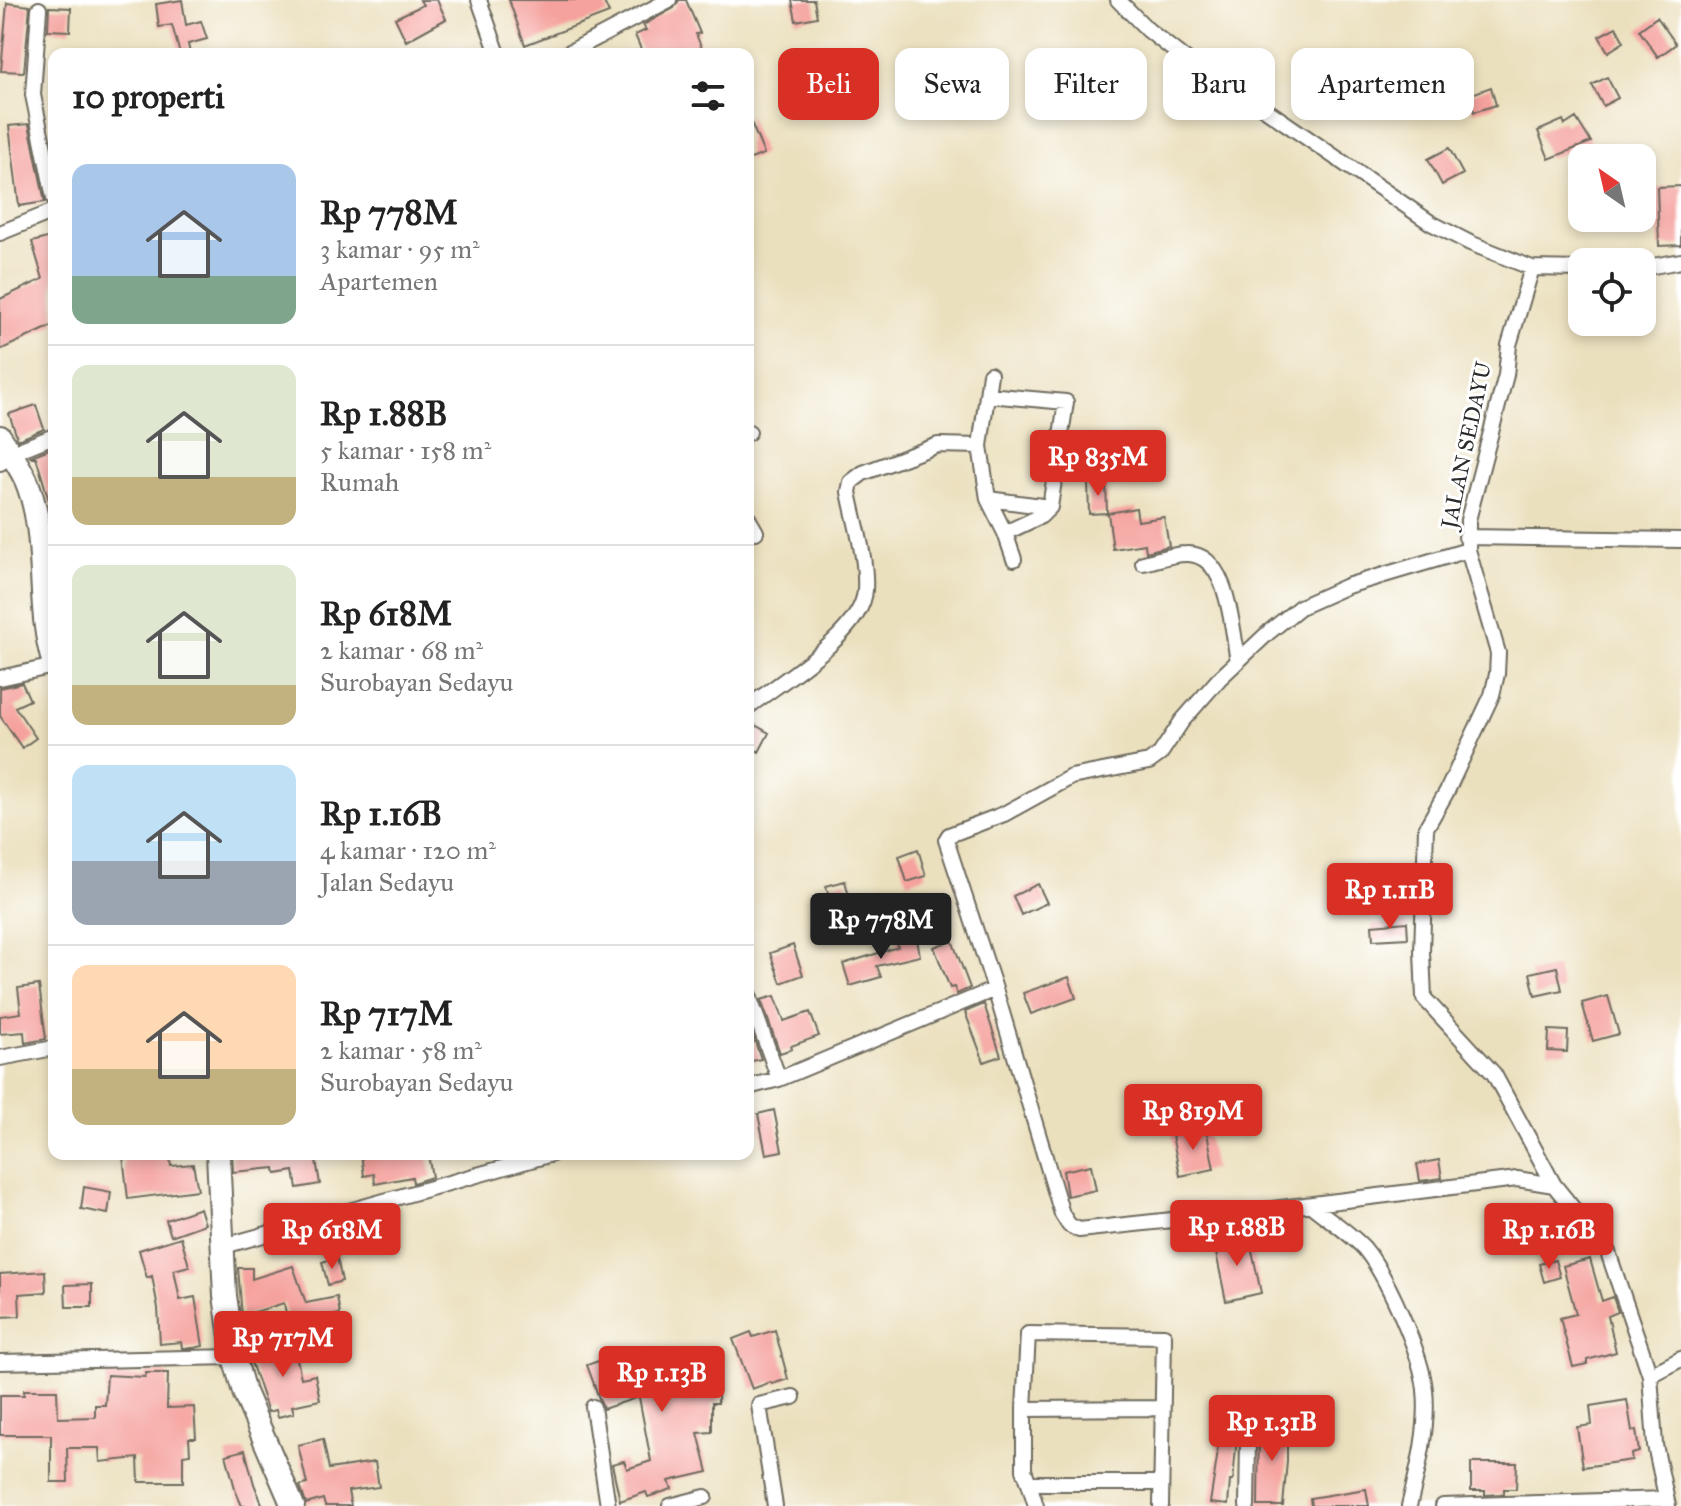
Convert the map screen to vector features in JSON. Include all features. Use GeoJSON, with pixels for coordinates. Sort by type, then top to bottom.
{"type":"FeatureCollection","features":[{"type":"Feature","properties":{"kind":"main road"},"geometry":{"type":"LineString","coordinates":[[4,451],[25,479],[32,499],[39,540],[48,645]]}},
{"type":"Feature","properties":{"kind":"main road"},"geometry":{"type":"LineString","coordinates":[[218,1160],[225,1296],[234,1357],[244,1392],[293,1506]]}},
{"type":"Feature","properties":{"kind":"street"},"geometry":{"type":"LineString","coordinates":[[479,0],[496,48]]}},
{"type":"Feature","properties":{"kind":"street"},"geometry":{"type":"LineString","coordinates":[[577,48],[669,0]]}},
{"type":"Feature","properties":{"kind":"street"},"geometry":{"type":"LineString","coordinates":[[1118,0],[1148,30],[1195,67],[1262,107],[1431,223],[1532,268],[1568,269]]}},
{"type":"Feature","properties":{"kind":"street"},"geometry":{"type":"LineString","coordinates":[[39,9],[33,95],[48,169]]}},
{"type":"Feature","properties":{"kind":"street"},"geometry":{"type":"LineString","coordinates":[[0,233],[48,213]]}},
{"type":"Feature","properties":{"kind":"street"},"geometry":{"type":"LineString","coordinates":[[1656,265],[1681,261]]}},
{"type":"Feature","properties":{"kind":"street","name":"JALAN SEDAYU"},"geometry":{"type":"LineString","coordinates":[[1532,268],[1509,345],[1506,375],[1468,520],[1467,543],[1498,653],[1497,674],[1492,695],[1426,828],[1422,952],[1424,998],[1494,1074],[1554,1185],[1608,1252],[1650,1375],[1655,1445],[1667,1502]]}},
{"type":"Feature","properties":{"kind":"street"},"geometry":{"type":"LineString","coordinates":[[990,374],[980,446],[988,499],[1014,559]]}},
{"type":"Feature","properties":{"kind":"street"},"geometry":{"type":"LineString","coordinates":[[988,395],[1066,402],[1050,507],[1041,516],[1005,533]]}},
{"type":"Feature","properties":{"kind":"street"},"geometry":{"type":"LineString","coordinates":[[4,451],[48,438]]}},
{"type":"Feature","properties":{"kind":"street"},"geometry":{"type":"LineString","coordinates":[[754,702],[844,630],[864,599],[864,573],[849,492],[851,482],[863,473],[938,445],[980,446]]}},
{"type":"Feature","properties":{"kind":"street"},"geometry":{"type":"LineString","coordinates":[[988,499],[1050,507]]}},
{"type":"Feature","properties":{"kind":"street"},"geometry":{"type":"LineString","coordinates":[[754,528],[756,532]]}},
{"type":"Feature","properties":{"kind":"street"},"geometry":{"type":"LineString","coordinates":[[1554,1185],[1517,1179],[1079,1230],[1069,1225],[1062,1214],[948,837],[1004,814],[1071,777],[1149,762],[1160,754],[1182,721],[1269,632],[1300,607],[1347,586],[1467,543],[1681,540]]}},
{"type":"Feature","properties":{"kind":"street"},"geometry":{"type":"LineString","coordinates":[[1143,563],[1188,553],[1208,559],[1213,564],[1221,578],[1238,661]]}},
{"type":"Feature","properties":{"kind":"street"},"geometry":{"type":"LineString","coordinates":[[0,678],[48,666]]}},
{"type":"Feature","properties":{"kind":"street"},"geometry":{"type":"LineString","coordinates":[[754,1085],[779,1079],[995,989]]}},
{"type":"Feature","properties":{"kind":"street"},"geometry":{"type":"LineString","coordinates":[[754,1010],[779,1079]]}},
{"type":"Feature","properties":{"kind":"street"},"geometry":{"type":"LineString","coordinates":[[0,1058],[48,1049]]}},
{"type":"Feature","properties":{"kind":"street"},"geometry":{"type":"LineString","coordinates":[[224,1246],[531,1160]]}},
{"type":"Feature","properties":{"kind":"street"},"geometry":{"type":"LineString","coordinates":[[1311,1205],[1364,1248],[1395,1300],[1414,1348],[1425,1389],[1421,1457],[1409,1506]]}},
{"type":"Feature","properties":{"kind":"street"},"geometry":{"type":"LineString","coordinates":[[1036,1506],[1024,1470],[1028,1334],[1164,1336],[1161,1506]]}},
{"type":"Feature","properties":{"kind":"street"},"geometry":{"type":"LineString","coordinates":[[0,1362],[234,1357]]}},
{"type":"Feature","properties":{"kind":"street"},"geometry":{"type":"LineString","coordinates":[[1650,1375],[1681,1359]]}},
{"type":"Feature","properties":{"kind":"street"},"geometry":{"type":"LineString","coordinates":[[775,1506],[759,1405],[793,1397]]}},
{"type":"Feature","properties":{"kind":"street"},"geometry":{"type":"LineString","coordinates":[[593,1407],[608,1506]]}},
{"type":"Feature","properties":{"kind":"street"},"geometry":{"type":"LineString","coordinates":[[1024,1409],[1161,1408]]}},
{"type":"Feature","properties":{"kind":"street"},"geometry":{"type":"LineString","coordinates":[[1247,1506],[1248,1439]]}},
{"type":"Feature","properties":{"kind":"street"},"geometry":{"type":"LineString","coordinates":[[1029,1483],[1160,1483]]}},
{"type":"Feature","properties":{"kind":"street"},"geometry":{"type":"LineString","coordinates":[[670,1506],[705,1497]]}},
{"type":"Feature","properties":{"kind":"street"},"geometry":{"type":"LineString","coordinates":[[1443,1506],[1667,1502]]}},
{"type":"Feature","properties":{"kind":"building"},"geometry":{"type":"Polygon","coordinates":[[[182,0],[186,25],[201,21],[207,39],[188,44],[189,48],[178,48],[172,25],[159,27],[156,4],[182,0]]]}},
{"type":"Feature","properties":{"kind":"building"},"geometry":{"type":"Polygon","coordinates":[[[420,0],[437,0],[446,19],[406,41],[395,18],[423,5],[420,0]]]}},
{"type":"Feature","properties":{"kind":"building"},"geometry":{"type":"Polygon","coordinates":[[[509,0],[603,0],[609,13],[525,45],[509,0]]]}},
{"type":"Feature","properties":{"kind":"building"},"geometry":{"type":"Polygon","coordinates":[[[679,0],[686,0],[700,33],[696,34],[702,48],[640,48],[635,35],[646,30],[643,25],[674,8],[679,0]]]}},
{"type":"Feature","properties":{"kind":"building"},"geometry":{"type":"Polygon","coordinates":[[[792,0],[814,0],[817,17],[796,21],[792,0]]]}},
{"type":"Feature","properties":{"kind":"building"},"geometry":{"type":"Polygon","coordinates":[[[7,3],[30,6],[24,72],[1,71],[7,3]]]}},
{"type":"Feature","properties":{"kind":"building"},"geometry":{"type":"Polygon","coordinates":[[[49,7],[71,8],[70,31],[48,30],[49,7]]]}},
{"type":"Feature","properties":{"kind":"building"},"geometry":{"type":"Polygon","coordinates":[[[1657,17],[1676,44],[1658,57],[1639,30],[1657,17]]]}},
{"type":"Feature","properties":{"kind":"building"},"geometry":{"type":"Polygon","coordinates":[[[1616,27],[1624,42],[1608,52],[1599,36],[1616,27]]]}},
{"type":"Feature","properties":{"kind":"building"},"geometry":{"type":"Polygon","coordinates":[[[1607,77],[1618,98],[1603,106],[1592,85],[1607,77]]]}},
{"type":"Feature","properties":{"kind":"building"},"geometry":{"type":"Polygon","coordinates":[[[1491,87],[1496,105],[1474,112],[1474,93],[1491,87]]]}},
{"type":"Feature","properties":{"kind":"building"},"geometry":{"type":"Polygon","coordinates":[[[1576,118],[1591,142],[1568,144],[1568,151],[1549,159],[1538,131],[1563,120],[1565,125],[1576,118]]]}},
{"type":"Feature","properties":{"kind":"building"},"geometry":{"type":"Polygon","coordinates":[[[29,124],[45,202],[19,206],[9,126],[29,124]]]}},
{"type":"Feature","properties":{"kind":"building"},"geometry":{"type":"Polygon","coordinates":[[[754,130],[764,154],[754,158],[754,130]]]}},
{"type":"Feature","properties":{"kind":"building"},"geometry":{"type":"Polygon","coordinates":[[[1449,148],[1463,174],[1442,185],[1428,159],[1449,148]]]}},
{"type":"Feature","properties":{"kind":"building"},"geometry":{"type":"Polygon","coordinates":[[[1681,186],[1681,245],[1659,246],[1657,187],[1681,186]]]}},
{"type":"Feature","properties":{"kind":"building"},"geometry":{"type":"Polygon","coordinates":[[[48,238],[48,328],[0,350],[0,299],[43,279],[32,242],[48,238]]]}},
{"type":"Feature","properties":{"kind":"building"},"geometry":{"type":"Polygon","coordinates":[[[36,405],[44,429],[18,440],[9,414],[36,405]]]}},
{"type":"Feature","properties":{"kind":"building"},"geometry":{"type":"Polygon","coordinates":[[[48,449],[48,497],[36,457],[29,457],[48,449]]]}},
{"type":"Feature","properties":{"kind":"building"},"geometry":{"type":"Polygon","coordinates":[[[1106,482],[1107,513],[1089,514],[1088,483],[1106,482]]]}},
{"type":"Feature","properties":{"kind":"building"},"geometry":{"type":"Polygon","coordinates":[[[1136,508],[1138,521],[1164,517],[1169,546],[1146,552],[1145,544],[1113,549],[1108,513],[1136,508]]]}},
{"type":"Feature","properties":{"kind":"building"},"geometry":{"type":"Polygon","coordinates":[[[22,683],[30,700],[15,707],[36,738],[22,748],[0,716],[0,688],[22,683]]]}},
{"type":"Feature","properties":{"kind":"building"},"geometry":{"type":"Polygon","coordinates":[[[754,724],[769,733],[759,752],[754,749],[754,724]]]}},
{"type":"Feature","properties":{"kind":"building"},"geometry":{"type":"Polygon","coordinates":[[[918,849],[926,876],[907,882],[899,856],[918,849]]]}},
{"type":"Feature","properties":{"kind":"building"},"geometry":{"type":"Polygon","coordinates":[[[845,881],[854,915],[835,920],[826,886],[845,881]]]}},
{"type":"Feature","properties":{"kind":"building"},"geometry":{"type":"Polygon","coordinates":[[[1038,884],[1047,903],[1021,915],[1013,896],[1038,884]]]}},
{"type":"Feature","properties":{"kind":"building"},"geometry":{"type":"Polygon","coordinates":[[[1407,922],[1408,938],[1373,940],[1372,925],[1407,922]]]}},
{"type":"Feature","properties":{"kind":"building"},"geometry":{"type":"Polygon","coordinates":[[[916,934],[920,956],[877,966],[881,977],[850,986],[843,964],[898,947],[896,938],[916,934]]]}},
{"type":"Feature","properties":{"kind":"building"},"geometry":{"type":"Polygon","coordinates":[[[952,940],[970,988],[957,994],[954,987],[950,988],[934,947],[952,940]]]}},
{"type":"Feature","properties":{"kind":"building"},"geometry":{"type":"Polygon","coordinates":[[[793,945],[803,975],[781,983],[770,953],[793,945]]]}},
{"type":"Feature","properties":{"kind":"building"},"geometry":{"type":"Polygon","coordinates":[[[1557,967],[1562,990],[1535,996],[1530,973],[1557,967]]]}},
{"type":"Feature","properties":{"kind":"building"},"geometry":{"type":"Polygon","coordinates":[[[1069,977],[1076,998],[1031,1014],[1023,993],[1069,977]]]}},
{"type":"Feature","properties":{"kind":"building"},"geometry":{"type":"Polygon","coordinates":[[[39,985],[46,1039],[25,1043],[24,1032],[0,1034],[0,1016],[21,1013],[18,988],[39,985]]]}},
{"type":"Feature","properties":{"kind":"building"},"geometry":{"type":"Polygon","coordinates":[[[775,996],[784,1021],[810,1012],[819,1036],[780,1053],[761,1000],[775,996]]]}},
{"type":"Feature","properties":{"kind":"building"},"geometry":{"type":"Polygon","coordinates":[[[1608,996],[1619,1034],[1593,1041],[1582,1003],[1608,996]]]}},
{"type":"Feature","properties":{"kind":"building"},"geometry":{"type":"Polygon","coordinates":[[[984,1004],[1001,1056],[984,1062],[965,1012],[984,1004]]]}},
{"type":"Feature","properties":{"kind":"building"},"geometry":{"type":"Polygon","coordinates":[[[1549,1030],[1568,1031],[1567,1052],[1548,1051],[1549,1030]]]}},
{"type":"Feature","properties":{"kind":"building"},"geometry":{"type":"Polygon","coordinates":[[[754,1039],[761,1059],[754,1061],[754,1039]]]}},
{"type":"Feature","properties":{"kind":"building"},"geometry":{"type":"Polygon","coordinates":[[[774,1110],[782,1151],[766,1154],[758,1114],[774,1110]]]}},
{"type":"Feature","properties":{"kind":"building"},"geometry":{"type":"Polygon","coordinates":[[[1206,1128],[1214,1169],[1180,1176],[1172,1135],[1206,1128]]]}},
{"type":"Feature","properties":{"kind":"building"},"geometry":{"type":"Polygon","coordinates":[[[123,1160],[170,1160],[171,1166],[193,1164],[198,1190],[128,1199],[123,1160]]]}},
{"type":"Feature","properties":{"kind":"building"},"geometry":{"type":"Polygon","coordinates":[[[232,1160],[316,1160],[320,1184],[297,1188],[294,1171],[276,1174],[275,1168],[233,1172],[232,1160]]]}},
{"type":"Feature","properties":{"kind":"building"},"geometry":{"type":"Polygon","coordinates":[[[362,1160],[429,1160],[432,1177],[413,1183],[412,1177],[375,1184],[374,1174],[364,1176],[362,1160]]]}},
{"type":"Feature","properties":{"kind":"building"},"geometry":{"type":"Polygon","coordinates":[[[1439,1160],[1442,1178],[1420,1181],[1417,1164],[1439,1160]]]}},
{"type":"Feature","properties":{"kind":"building"},"geometry":{"type":"Polygon","coordinates":[[[1091,1165],[1096,1190],[1067,1196],[1063,1171],[1091,1165]]]}},
{"type":"Feature","properties":{"kind":"building"},"geometry":{"type":"Polygon","coordinates":[[[84,1187],[111,1192],[108,1214],[81,1209],[84,1187]]]}},
{"type":"Feature","properties":{"kind":"building"},"geometry":{"type":"Polygon","coordinates":[[[200,1208],[205,1224],[171,1236],[166,1220],[200,1208]]]}},
{"type":"Feature","properties":{"kind":"building"},"geometry":{"type":"Polygon","coordinates":[[[1249,1236],[1261,1293],[1226,1301],[1214,1243],[1249,1236]]]}},
{"type":"Feature","properties":{"kind":"building"},"geometry":{"type":"Polygon","coordinates":[[[181,1237],[189,1266],[174,1270],[180,1300],[195,1297],[203,1346],[194,1348],[182,1348],[181,1342],[160,1344],[152,1276],[147,1278],[139,1250],[181,1237]]]}},
{"type":"Feature","properties":{"kind":"building"},"geometry":{"type":"Polygon","coordinates":[[[337,1258],[342,1281],[328,1285],[322,1262],[337,1258]]]}},
{"type":"Feature","properties":{"kind":"building"},"geometry":{"type":"Polygon","coordinates":[[[1590,1259],[1602,1301],[1613,1297],[1618,1312],[1608,1316],[1616,1352],[1573,1367],[1560,1318],[1576,1314],[1563,1266],[1590,1259]]]}},
{"type":"Feature","properties":{"kind":"building"},"geometry":{"type":"Polygon","coordinates":[[[1555,1260],[1560,1277],[1544,1282],[1539,1264],[1555,1260]]]}},
{"type":"Feature","properties":{"kind":"building"},"geometry":{"type":"Polygon","coordinates":[[[293,1266],[306,1303],[337,1297],[340,1314],[288,1324],[284,1303],[242,1316],[238,1268],[252,1268],[252,1279],[293,1266]]]}},
{"type":"Feature","properties":{"kind":"building"},"geometry":{"type":"Polygon","coordinates":[[[45,1271],[46,1292],[19,1294],[20,1316],[0,1317],[0,1274],[45,1271]]]}},
{"type":"Feature","properties":{"kind":"building"},"geometry":{"type":"Polygon","coordinates":[[[92,1284],[92,1307],[66,1307],[65,1285],[92,1284]]]}},
{"type":"Feature","properties":{"kind":"building"},"geometry":{"type":"Polygon","coordinates":[[[775,1330],[788,1379],[752,1389],[733,1339],[751,1332],[753,1337],[775,1330]]]}},
{"type":"Feature","properties":{"kind":"building"},"geometry":{"type":"Polygon","coordinates":[[[293,1340],[301,1378],[315,1375],[320,1400],[292,1406],[294,1413],[278,1417],[276,1410],[268,1412],[248,1353],[293,1340]]]}},
{"type":"Feature","properties":{"kind":"building"},"geometry":{"type":"Polygon","coordinates":[[[673,1351],[675,1357],[719,1358],[718,1403],[712,1403],[712,1432],[698,1433],[708,1472],[669,1481],[672,1489],[648,1497],[646,1492],[620,1501],[612,1464],[624,1461],[627,1469],[651,1461],[639,1397],[603,1409],[587,1365],[624,1352],[627,1360],[673,1351]]]}},
{"type":"Feature","properties":{"kind":"building"},"geometry":{"type":"Polygon","coordinates":[[[146,1373],[168,1373],[167,1408],[194,1407],[196,1438],[189,1438],[190,1454],[183,1455],[183,1482],[139,1482],[138,1458],[100,1462],[99,1448],[67,1448],[68,1482],[51,1482],[51,1435],[0,1435],[0,1395],[24,1395],[24,1390],[57,1390],[58,1418],[95,1417],[95,1405],[105,1405],[107,1375],[145,1377],[146,1373]]]}},
{"type":"Feature","properties":{"kind":"building"},"geometry":{"type":"Polygon","coordinates":[[[1627,1400],[1639,1452],[1631,1454],[1632,1460],[1583,1467],[1577,1427],[1592,1425],[1590,1406],[1627,1400]]]}},
{"type":"Feature","properties":{"kind":"building"},"geometry":{"type":"Polygon","coordinates":[[[1264,1421],[1287,1421],[1283,1506],[1258,1506],[1259,1425],[1264,1425],[1264,1421]]]}},
{"type":"Feature","properties":{"kind":"building"},"geometry":{"type":"Polygon","coordinates":[[[1219,1422],[1238,1424],[1228,1505],[1210,1503],[1219,1422]]]}},
{"type":"Feature","properties":{"kind":"building"},"geometry":{"type":"Polygon","coordinates":[[[323,1439],[329,1469],[375,1462],[379,1487],[348,1491],[351,1506],[325,1506],[323,1499],[306,1504],[300,1486],[307,1484],[298,1445],[323,1439]]]}},
{"type":"Feature","properties":{"kind":"building"},"geometry":{"type":"Polygon","coordinates":[[[245,1450],[263,1506],[242,1506],[236,1492],[226,1455],[245,1450]]]}},
{"type":"Feature","properties":{"kind":"building"},"geometry":{"type":"Polygon","coordinates":[[[1471,1463],[1517,1463],[1516,1489],[1504,1489],[1504,1494],[1485,1495],[1485,1491],[1471,1491],[1471,1463]]]}},
{"type":"Feature","properties":{"kind":"building"},"geometry":{"type":"Polygon","coordinates":[[[1366,1489],[1369,1506],[1311,1506],[1310,1498],[1366,1489]]]}}]}
